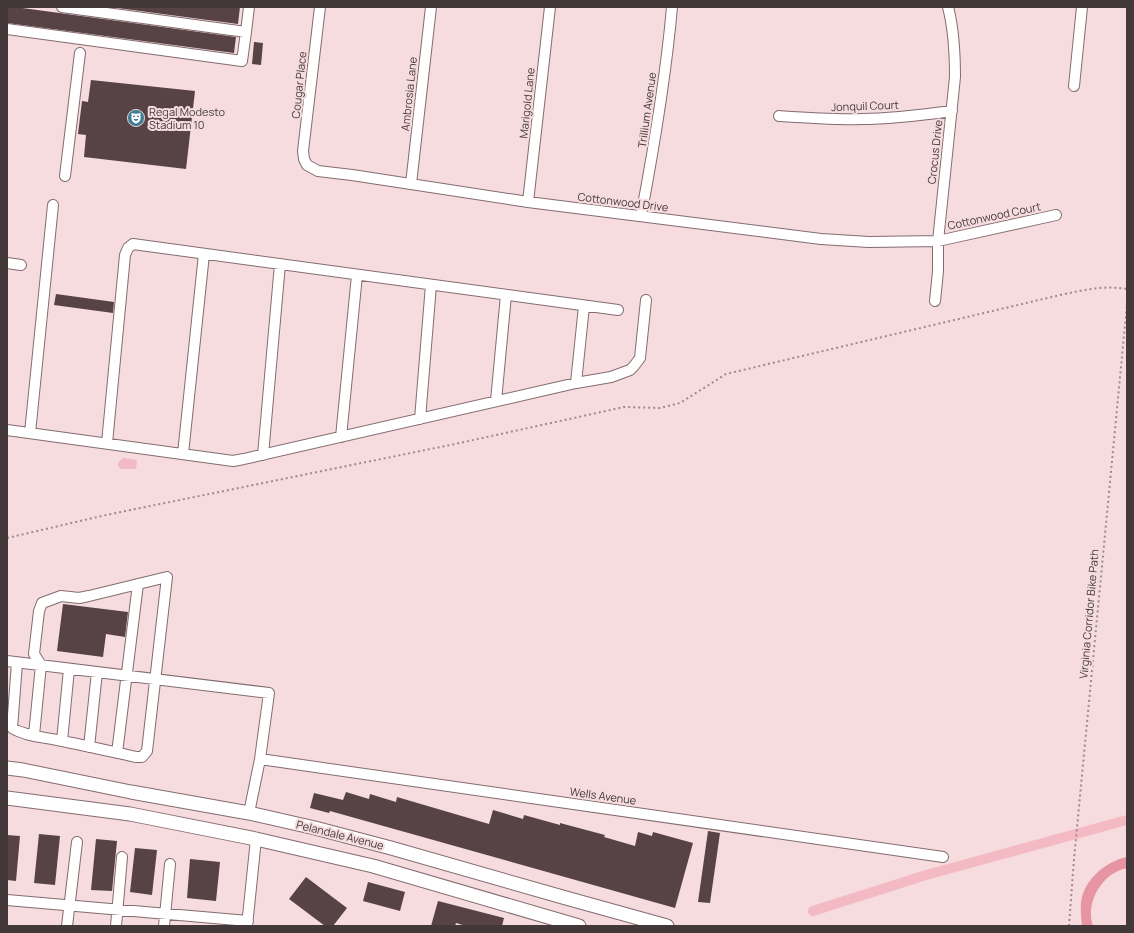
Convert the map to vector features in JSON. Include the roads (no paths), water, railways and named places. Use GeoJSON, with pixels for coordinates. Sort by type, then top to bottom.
{"type":"FeatureCollection","features":[{"type":"Feature","properties":{"kind":"main road","name":"Pelandale Avenue"},"geometry":{"type":"LineString","coordinates":[[7,768],[249,813],[392,848],[667,926]]}},
{"type":"Feature","properties":{"kind":"main road","name":"Pelandale Avenue"},"geometry":{"type":"LineString","coordinates":[[7,798],[130,814],[256,839],[373,866],[579,926]]}},
{"type":"Feature","properties":{"kind":"street"},"geometry":{"type":"LineString","coordinates":[[62,7],[246,32]]}},
{"type":"Feature","properties":{"kind":"street"},"geometry":{"type":"LineString","coordinates":[[7,29],[242,61],[249,7]]}},
{"type":"Feature","properties":{"kind":"street","name":"Cougar Place"},"geometry":{"type":"LineString","coordinates":[[308,165],[304,159],[303,151],[320,7]]}},
{"type":"Feature","properties":{"kind":"street","name":"Ambrosia Lane"},"geometry":{"type":"LineString","coordinates":[[411,184],[431,7]]}},
{"type":"Feature","properties":{"kind":"street","name":"Marigold Lane"},"geometry":{"type":"LineString","coordinates":[[528,202],[550,7]]}},
{"type":"Feature","properties":{"kind":"street","name":"Trillium Avenue"},"geometry":{"type":"LineString","coordinates":[[641,216],[664,83],[672,7]]}},
{"type":"Feature","properties":{"kind":"street","name":"Crocus Drive"},"geometry":{"type":"LineString","coordinates":[[935,301],[938,271],[938,241],[955,77],[953,32],[948,7]]}},
{"type":"Feature","properties":{"kind":"street"},"geometry":{"type":"LineString","coordinates":[[1074,86],[1082,7]]}},
{"type":"Feature","properties":{"kind":"street"},"geometry":{"type":"LineString","coordinates":[[65,176],[80,53]]}},
{"type":"Feature","properties":{"kind":"street","name":"Jonquil Court"},"geometry":{"type":"LineString","coordinates":[[779,116],[822,119],[863,119],[902,117],[952,111]]}},
{"type":"Feature","properties":{"kind":"street","name":"Cottonwood Drive"},"geometry":{"type":"LineString","coordinates":[[308,165],[312,169],[318,171],[528,202],[821,239],[869,242],[938,241]]}},
{"type":"Feature","properties":{"kind":"street"},"geometry":{"type":"LineString","coordinates":[[30,433],[53,204]]}},
{"type":"Feature","properties":{"kind":"street","name":"Cottonwood Court"},"geometry":{"type":"LineString","coordinates":[[938,241],[1056,215]]}},
{"type":"Feature","properties":{"kind":"street"},"geometry":{"type":"LineString","coordinates":[[107,443],[125,255],[128,248],[133,244],[618,310]]}},
{"type":"Feature","properties":{"kind":"street"},"geometry":{"type":"LineString","coordinates":[[184,454],[204,254]]}},
{"type":"Feature","properties":{"kind":"street"},"geometry":{"type":"LineString","coordinates":[[7,263],[21,265]]}},
{"type":"Feature","properties":{"kind":"street"},"geometry":{"type":"LineString","coordinates":[[263,455],[280,264]]}},
{"type":"Feature","properties":{"kind":"street"},"geometry":{"type":"LineString","coordinates":[[341,437],[357,275]]}},
{"type":"Feature","properties":{"kind":"street"},"geometry":{"type":"LineString","coordinates":[[420,419],[431,285]]}},
{"type":"Feature","properties":{"kind":"street"},"geometry":{"type":"LineString","coordinates":[[496,401],[506,295]]}},
{"type":"Feature","properties":{"kind":"street"},"geometry":{"type":"LineString","coordinates":[[7,430],[233,461],[263,455],[576,383],[612,377],[630,370],[640,358],[646,300]]}},
{"type":"Feature","properties":{"kind":"street"},"geometry":{"type":"LineString","coordinates":[[576,383],[584,306]]}},
{"type":"Feature","properties":{"kind":"street"},"geometry":{"type":"LineString","coordinates":[[18,662],[12,728],[19,732],[142,757],[147,751],[167,577],[79,598],[61,596],[42,603],[34,654],[41,665],[34,735]]}},
{"type":"Feature","properties":{"kind":"street"},"geometry":{"type":"LineString","coordinates":[[117,753],[138,584]]}},
{"type":"Feature","properties":{"kind":"street"},"geometry":{"type":"LineString","coordinates":[[7,661],[269,693],[260,759],[249,813]]}},
{"type":"Feature","properties":{"kind":"street"},"geometry":{"type":"LineString","coordinates":[[62,741],[69,668]]}},
{"type":"Feature","properties":{"kind":"street"},"geometry":{"type":"LineString","coordinates":[[89,747],[97,672]]}},
{"type":"Feature","properties":{"kind":"street","name":"Wells Avenue"},"geometry":{"type":"LineString","coordinates":[[260,759],[943,857]]}},
{"type":"Feature","properties":{"kind":"street"},"geometry":{"type":"LineString","coordinates":[[7,900],[248,923],[256,839]]}},
{"type":"Feature","properties":{"kind":"street"},"geometry":{"type":"LineString","coordinates":[[66,926],[77,842]]}},
{"type":"Feature","properties":{"kind":"street"},"geometry":{"type":"LineString","coordinates":[[116,926],[122,856]]}},
{"type":"Feature","properties":{"kind":"street"},"geometry":{"type":"LineString","coordinates":[[164,926],[170,864]]}},
{"type":"Feature","properties":{"kind":"waterway"},"geometry":{"type":"LineString","coordinates":[[813,911],[926,875],[1127,820]]}},
{"type":"Feature","properties":{"kind":"place","name":"Regal Modesto Stadium 10"},"geometry":{"type":"Point","coordinates":[136,118]}}]}
